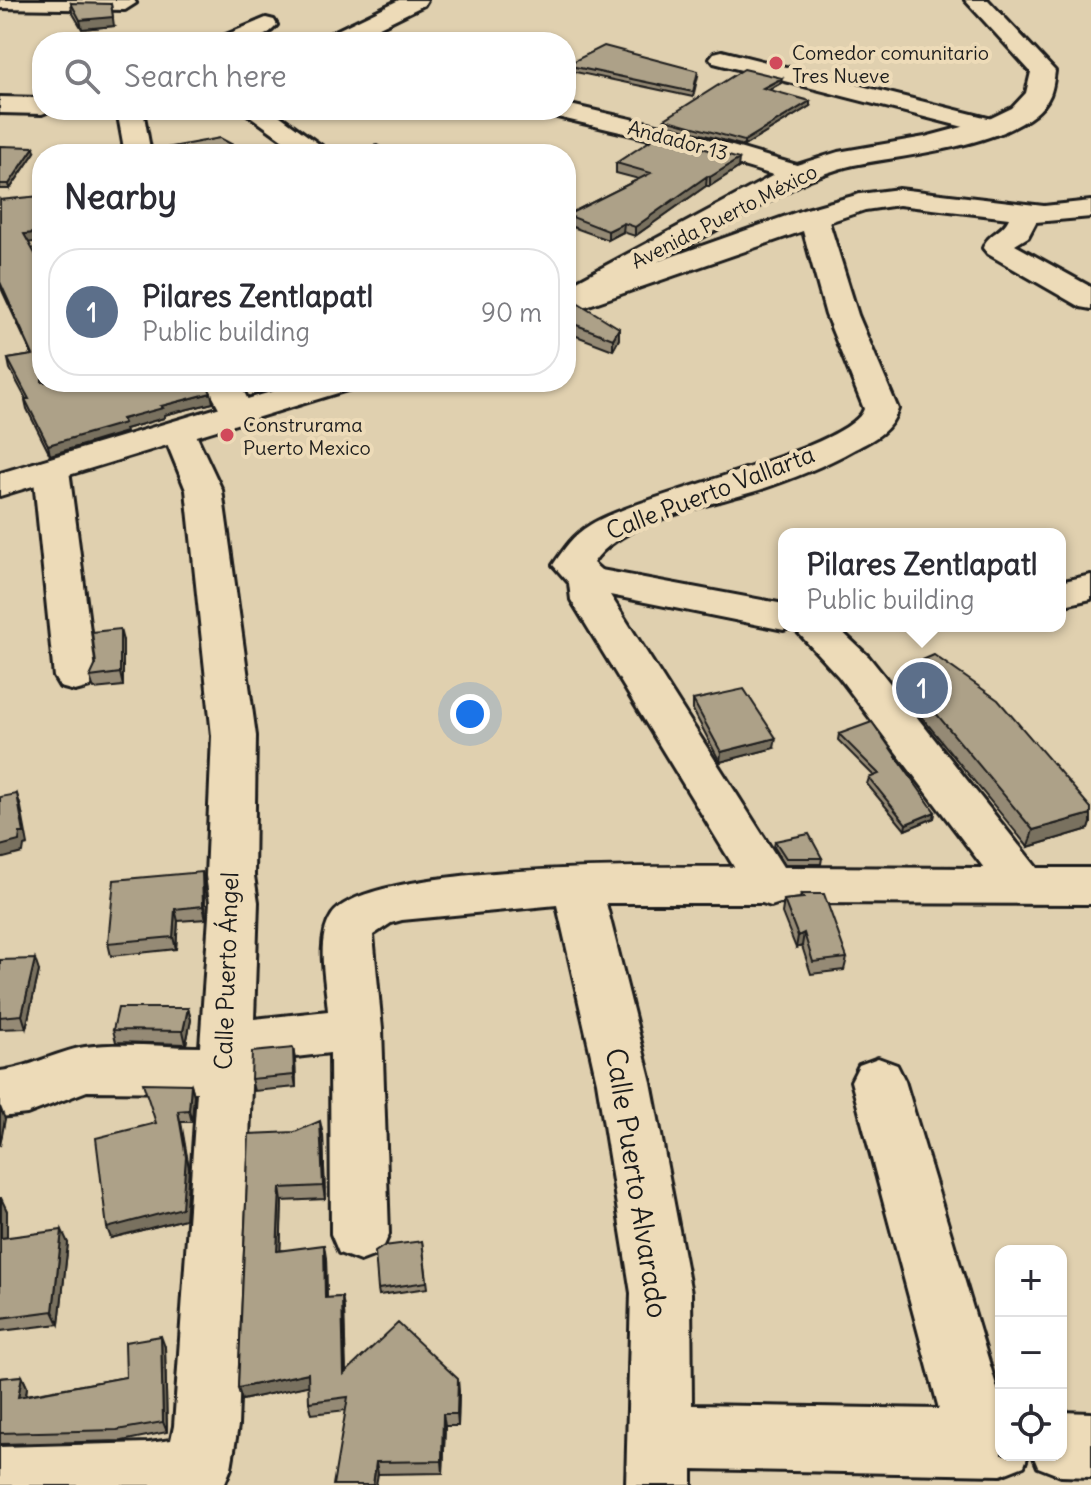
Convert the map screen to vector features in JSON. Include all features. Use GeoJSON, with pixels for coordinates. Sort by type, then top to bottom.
{"type":"FeatureCollection","features":[{"type":"Feature","properties":{"kind":"street"},"geometry":{"type":"LineString","coordinates":[[351,32],[416,0]]}},
{"type":"Feature","properties":{"kind":"street","name":"Avenida Puerto México"},"geometry":{"type":"LineString","coordinates":[[576,296],[797,174],[838,160],[961,137],[995,127],[1021,113],[1035,102],[1044,86],[1043,71],[976,0]]}},
{"type":"Feature","properties":{"kind":"street"},"geometry":{"type":"LineString","coordinates":[[0,1],[125,2],[126,29]]}},
{"type":"Feature","properties":{"kind":"street"},"geometry":{"type":"LineString","coordinates":[[251,32],[266,25]]}},
{"type":"Feature","properties":{"kind":"street"},"geometry":{"type":"LineString","coordinates":[[722,58],[995,127]]}},
{"type":"Feature","properties":{"kind":"street"},"geometry":{"type":"LineString","coordinates":[[0,105],[32,106]]}},
{"type":"Feature","properties":{"kind":"street","name":"Andador 13"},"geometry":{"type":"LineString","coordinates":[[576,114],[665,135],[797,174]]}},
{"type":"Feature","properties":{"kind":"street"},"geometry":{"type":"LineString","coordinates":[[132,120],[136,144]]}},
{"type":"Feature","properties":{"kind":"street"},"geometry":{"type":"LineString","coordinates":[[270,120],[306,144]]}},
{"type":"Feature","properties":{"kind":"street"},"geometry":{"type":"LineString","coordinates":[[576,298],[860,202],[899,197],[1025,214],[1061,214],[1091,209]]}},
{"type":"Feature","properties":{"kind":"street"},"geometry":{"type":"LineString","coordinates":[[1025,214],[1018,231],[1000,242],[998,248],[1091,300]]}},
{"type":"Feature","properties":{"kind":"street","name":"Calle Puerto Vallarta"},"geometry":{"type":"LineString","coordinates":[[771,888],[591,600],[588,579],[572,565],[576,553],[599,534],[644,515],[766,476],[863,429],[881,415],[877,398],[842,315],[813,216]]}},
{"type":"Feature","properties":{"kind":"street"},"geometry":{"type":"LineString","coordinates":[[0,485],[179,431],[230,397],[266,392]]}},
{"type":"Feature","properties":{"kind":"street","name":"Calle Puerto Ángel"},"geometry":{"type":"LineString","coordinates":[[179,431],[204,490],[234,736],[230,876],[234,902],[206,1426],[181,1476]]}},
{"type":"Feature","properties":{"kind":"street"},"geometry":{"type":"LineString","coordinates":[[51,470],[75,677]]}},
{"type":"Feature","properties":{"kind":"street"},"geometry":{"type":"LineString","coordinates":[[588,579],[778,616]]}},
{"type":"Feature","properties":{"kind":"street"},"geometry":{"type":"LineString","coordinates":[[1066,593],[1091,587]]}},
{"type":"Feature","properties":{"kind":"street"},"geometry":{"type":"LineString","coordinates":[[818,632],[854,667],[1025,887]]}},
{"type":"Feature","properties":{"kind":"street"},"geometry":{"type":"LineString","coordinates":[[360,1234],[356,1029],[348,937],[351,926],[377,908],[402,902],[577,885],[771,888],[1091,886]]}},
{"type":"Feature","properties":{"kind":"street","name":"Calle Puerto Alvarado"},"geometry":{"type":"LineString","coordinates":[[577,885],[624,1082],[661,1293],[659,1461]]}},
{"type":"Feature","properties":{"kind":"street"},"geometry":{"type":"LineString","coordinates":[[0,1094],[27,1091],[58,1076],[87,1069],[226,1056],[356,1029]]}},
{"type":"Feature","properties":{"kind":"street"},"geometry":{"type":"LineString","coordinates":[[659,1461],[799,1437],[991,1443],[878,1081]]}},
{"type":"Feature","properties":{"kind":"street"},"geometry":{"type":"LineString","coordinates":[[1067,1444],[1091,1445]]}},
{"type":"Feature","properties":{"kind":"street"},"geometry":{"type":"LineString","coordinates":[[0,1480],[181,1476]]}},
{"type":"Feature","properties":{"kind":"building"},"geometry":{"type":"Polygon","coordinates":[[[71,3],[111,4],[113,17],[80,20],[71,3]]]}},
{"type":"Feature","properties":{"kind":"building"},"geometry":{"type":"Polygon","coordinates":[[[604,46],[698,71],[693,92],[576,67],[576,60],[604,46]]]}},
{"type":"Feature","properties":{"kind":"building"},"geometry":{"type":"Polygon","coordinates":[[[744,69],[782,78],[763,88],[810,101],[744,141],[665,119],[744,69]]]}},
{"type":"Feature","properties":{"kind":"building"},"geometry":{"type":"Polygon","coordinates":[[[659,135],[739,159],[707,176],[635,227],[624,223],[608,231],[576,219],[576,210],[651,173],[616,163],[659,135]]]}},
{"type":"Feature","properties":{"kind":"building"},"geometry":{"type":"Polygon","coordinates":[[[220,138],[231,144],[188,144],[220,138]]]}},
{"type":"Feature","properties":{"kind":"building"},"geometry":{"type":"Polygon","coordinates":[[[0,146],[32,147],[9,184],[0,184],[0,146]]]}},
{"type":"Feature","properties":{"kind":"building"},"geometry":{"type":"Polygon","coordinates":[[[32,197],[32,233],[24,234],[32,248],[32,353],[0,282],[0,200],[32,197]]]}},
{"type":"Feature","properties":{"kind":"building"},"geometry":{"type":"Polygon","coordinates":[[[576,302],[619,328],[613,339],[576,325],[576,302]]]}},
{"type":"Feature","properties":{"kind":"building"},"geometry":{"type":"Polygon","coordinates":[[[32,355],[32,392],[211,393],[161,406],[163,408],[122,419],[124,423],[48,445],[8,359],[32,355]]]}},
{"type":"Feature","properties":{"kind":"building"},"geometry":{"type":"Polygon","coordinates":[[[120,629],[120,673],[90,677],[96,664],[92,632],[120,629]]]}},
{"type":"Feature","properties":{"kind":"building"},"geometry":{"type":"Polygon","coordinates":[[[934,655],[998,700],[1091,808],[1091,814],[1033,830],[900,670],[934,655]]]}},
{"type":"Feature","properties":{"kind":"building"},"geometry":{"type":"Polygon","coordinates":[[[744,689],[776,738],[721,752],[693,700],[744,689]]]}},
{"type":"Feature","properties":{"kind":"building"},"geometry":{"type":"Polygon","coordinates":[[[872,722],[935,812],[906,824],[869,778],[879,774],[839,734],[872,722]]]}},
{"type":"Feature","properties":{"kind":"building"},"geometry":{"type":"Polygon","coordinates":[[[17,794],[24,833],[20,833],[19,841],[0,846],[0,797],[17,794]]]}},
{"type":"Feature","properties":{"kind":"building"},"geometry":{"type":"Polygon","coordinates":[[[809,834],[822,858],[786,858],[775,841],[809,834]]]}},
{"type":"Feature","properties":{"kind":"building"},"geometry":{"type":"Polygon","coordinates":[[[202,872],[203,906],[175,909],[173,937],[108,943],[114,880],[202,872]]]}},
{"type":"Feature","properties":{"kind":"building"},"geometry":{"type":"Polygon","coordinates":[[[801,894],[824,894],[847,958],[813,962],[804,933],[798,936],[784,900],[804,898],[801,894]]]}},
{"type":"Feature","properties":{"kind":"building"},"geometry":{"type":"Polygon","coordinates":[[[35,959],[22,1015],[0,1017],[0,960],[35,959]]]}},
{"type":"Feature","properties":{"kind":"building"},"geometry":{"type":"Polygon","coordinates":[[[118,1008],[188,1008],[183,1031],[113,1030],[118,1008]]]}},
{"type":"Feature","properties":{"kind":"building"},"geometry":{"type":"Polygon","coordinates":[[[293,1048],[294,1075],[251,1079],[252,1052],[293,1048]]]}},
{"type":"Feature","properties":{"kind":"building"},"geometry":{"type":"Polygon","coordinates":[[[143,1083],[191,1084],[189,1110],[178,1111],[186,1157],[182,1208],[107,1228],[96,1138],[156,1123],[143,1083]]]}},
{"type":"Feature","properties":{"kind":"building"},"geometry":{"type":"Polygon","coordinates":[[[320,1121],[323,1186],[280,1188],[277,1251],[324,1245],[325,1298],[342,1297],[344,1374],[398,1323],[458,1379],[457,1414],[443,1414],[442,1461],[376,1462],[373,1485],[333,1485],[348,1397],[309,1402],[308,1373],[238,1388],[249,1134],[295,1132],[320,1121]]]}},
{"type":"Feature","properties":{"kind":"building"},"geometry":{"type":"Polygon","coordinates":[[[0,1198],[1,1238],[62,1230],[53,1311],[0,1318],[0,1198]]]}},
{"type":"Feature","properties":{"kind":"building"},"geometry":{"type":"Polygon","coordinates":[[[422,1241],[427,1282],[378,1289],[375,1252],[384,1246],[422,1241]]]}},
{"type":"Feature","properties":{"kind":"building"},"geometry":{"type":"Polygon","coordinates":[[[161,1336],[163,1422],[117,1430],[0,1433],[0,1378],[22,1376],[18,1397],[126,1377],[125,1342],[161,1336]]]}},
{"type":"Feature","properties":{"kind":"place","name":"Comedor comunitario Tres Nueve"},"geometry":{"type":"Point","coordinates":[776,63]}},
{"type":"Feature","properties":{"kind":"place","name":"Construrama Puerto Mexico"},"geometry":{"type":"Point","coordinates":[227,435]}},
{"type":"Feature","properties":{"kind":"place","name":"Pilares Zentlapatl"},"geometry":{"type":"Point","coordinates":[922,688]}}]}
